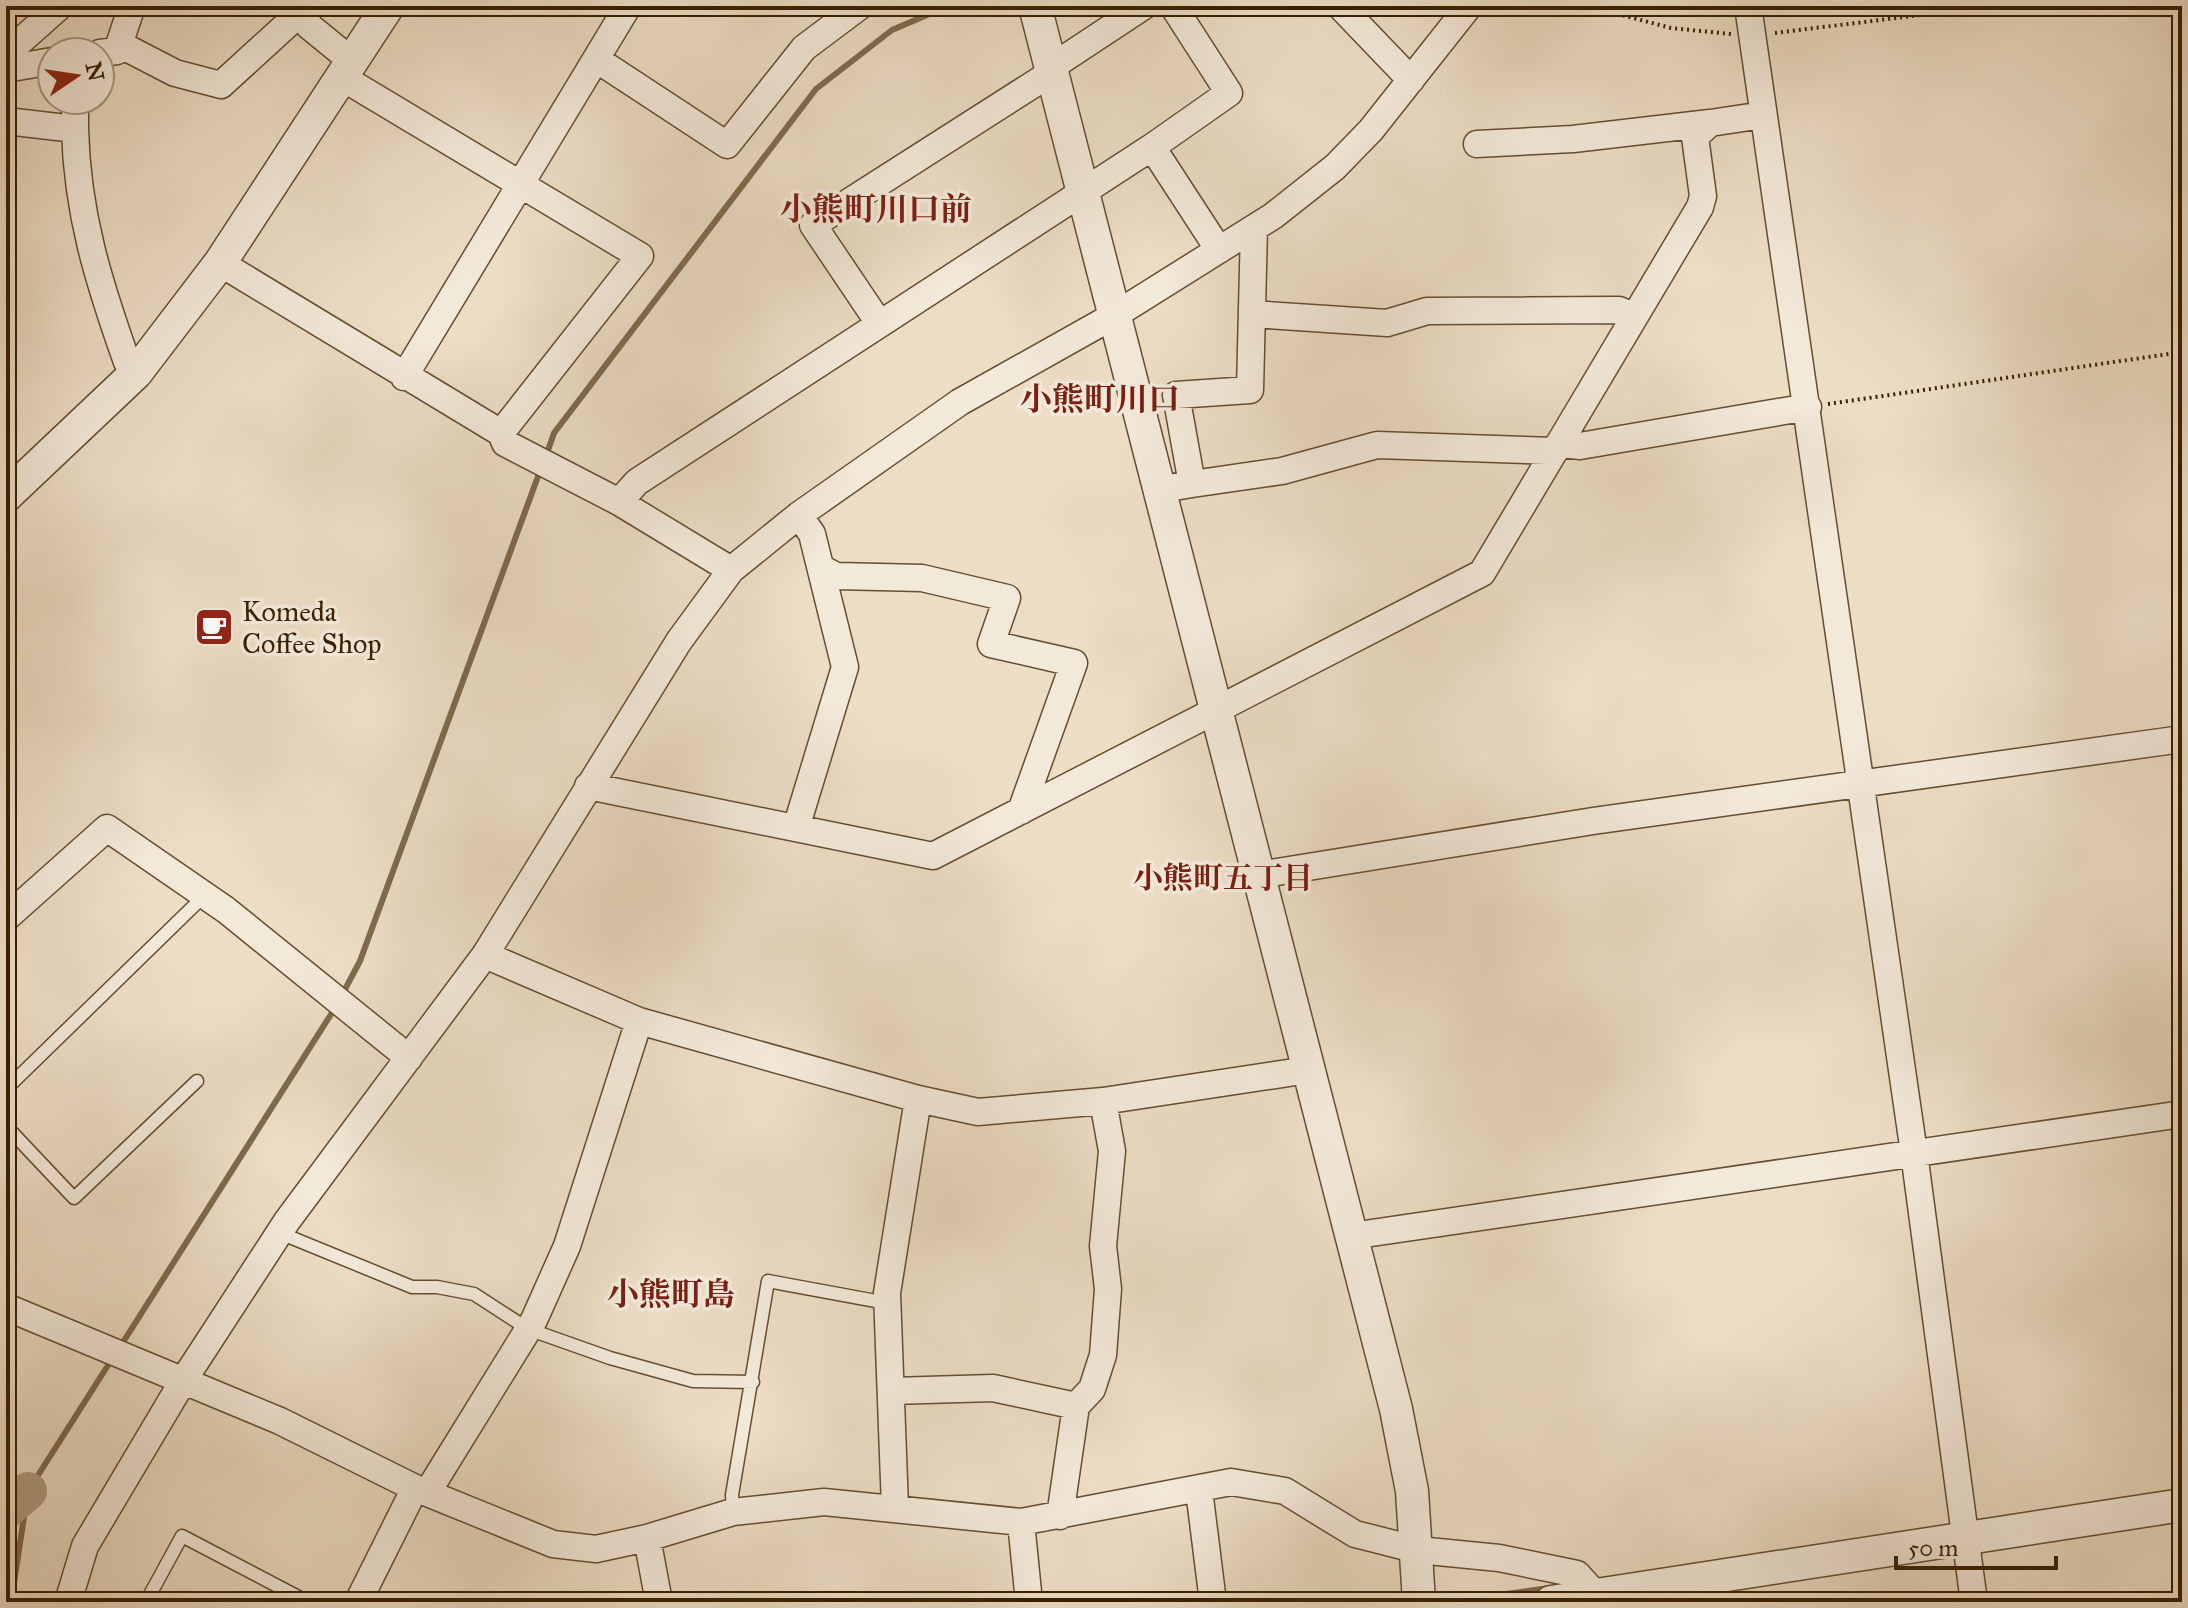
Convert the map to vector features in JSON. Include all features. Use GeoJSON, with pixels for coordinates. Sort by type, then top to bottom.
{"type":"FeatureCollection","features":[{"type":"Feature","properties":{"kind":"street"},"geometry":{"type":"LineString","coordinates":[[6,54],[60,6]]}},
{"type":"Feature","properties":{"kind":"street"},"geometry":{"type":"LineString","coordinates":[[116,37],[132,6]]}},
{"type":"Feature","properties":{"kind":"street"},"geometry":{"type":"LineString","coordinates":[[6,496],[136,373],[220,263],[388,6]]}},
{"type":"Feature","properties":{"kind":"street"},"geometry":{"type":"LineString","coordinates":[[404,377],[628,6]]}},
{"type":"Feature","properties":{"kind":"street"},"geometry":{"type":"LineString","coordinates":[[596,59],[727,145],[804,48],[860,6]]}},
{"type":"Feature","properties":{"kind":"street"},"geometry":{"type":"LineString","coordinates":[[1035,6],[1396,1409],[1412,1491],[1419,1602]]}},
{"type":"Feature","properties":{"kind":"street"},"geometry":{"type":"LineString","coordinates":[[879,323],[813,225],[1144,6]]}},
{"type":"Feature","properties":{"kind":"street"},"geometry":{"type":"LineString","coordinates":[[619,502],[637,482],[1152,147],[1229,93],[1173,6]]}},
{"type":"Feature","properties":{"kind":"street"},"geometry":{"type":"LineString","coordinates":[[1340,6],[1411,80]]}},
{"type":"Feature","properties":{"kind":"street"},"geometry":{"type":"LineString","coordinates":[[68,1602],[85,1546],[183,1381],[280,1233],[485,955],[679,641],[731,570],[799,515],[960,402],[1115,315],[1219,250],[1254,228],[1335,167],[1411,80],[1469,6]]}},
{"type":"Feature","properties":{"kind":"street"},"geometry":{"type":"LineString","coordinates":[[1748,6],[1914,1153],[1974,1602]]}},
{"type":"Feature","properties":{"kind":"street"},"geometry":{"type":"LineString","coordinates":[[116,51],[175,73],[221,85],[302,8],[309,26],[348,70],[519,182],[640,256],[508,441]]}},
{"type":"Feature","properties":{"kind":"street"},"geometry":{"type":"LineString","coordinates":[[6,69],[36,64]]}},
{"type":"Feature","properties":{"kind":"street"},"geometry":{"type":"LineString","coordinates":[[1477,144],[1573,139],[1763,115]]}},
{"type":"Feature","properties":{"kind":"street"},"geometry":{"type":"LineString","coordinates":[[75,116],[76,182],[95,273],[127,362],[136,373]]}},
{"type":"Feature","properties":{"kind":"street"},"geometry":{"type":"LineString","coordinates":[[6,121],[75,129]]}},
{"type":"Feature","properties":{"kind":"street"},"geometry":{"type":"LineString","coordinates":[[588,786],[933,856],[1482,573],[1700,207],[1703,196],[1695,137],[1710,123]]}},
{"type":"Feature","properties":{"kind":"street"},"geometry":{"type":"LineString","coordinates":[[1152,147],[1219,250]]}},
{"type":"Feature","properties":{"kind":"street"},"geometry":{"type":"LineString","coordinates":[[1192,484],[1176,395],[1250,390],[1254,228]]}},
{"type":"Feature","properties":{"kind":"street"},"geometry":{"type":"LineString","coordinates":[[220,263],[508,441],[572,479],[619,502],[731,570]]}},
{"type":"Feature","properties":{"kind":"street"},"geometry":{"type":"LineString","coordinates":[[1252,314],[1387,323],[1427,311],[1619,310],[1634,316]]}},
{"type":"Feature","properties":{"kind":"street"},"geometry":{"type":"LineString","coordinates":[[1159,490],[1282,471],[1377,445],[1580,446],[1808,407]]}},
{"type":"Feature","properties":{"kind":"street"},"geometry":{"type":"LineString","coordinates":[[796,828],[845,667],[812,534],[799,515]]}},
{"type":"Feature","properties":{"kind":"street"},"geometry":{"type":"LineString","coordinates":[[821,568],[836,576],[922,578],[1007,598],[991,644],[1074,663],[1021,811]]}},
{"type":"Feature","properties":{"kind":"street"},"geometry":{"type":"LineString","coordinates":[[1258,875],[1593,821],[2182,739]]}},
{"type":"Feature","properties":{"kind":"street"},"geometry":{"type":"LineString","coordinates":[[6,918],[107,828],[204,896],[318,983],[409,1058]]}},
{"type":"Feature","properties":{"kind":"street"},"geometry":{"type":"LineString","coordinates":[[485,955],[639,1021],[918,1099],[978,1112],[1103,1101],[1308,1070]]}},
{"type":"Feature","properties":{"kind":"street"},"geometry":{"type":"LineString","coordinates":[[358,1602],[421,1490],[528,1329],[567,1246],[639,1021]]}},
{"type":"Feature","properties":{"kind":"street"},"geometry":{"type":"LineString","coordinates":[[895,1508],[887,1303],[918,1099]]}},
{"type":"Feature","properties":{"kind":"street"},"geometry":{"type":"LineString","coordinates":[[1060,1516],[1076,1406],[1092,1389],[1103,1355],[1108,1289],[1103,1246],[1112,1151],[1103,1101]]}},
{"type":"Feature","properties":{"kind":"street"},"geometry":{"type":"LineString","coordinates":[[1351,1236],[2182,1114]]}},
{"type":"Feature","properties":{"kind":"street"},"geometry":{"type":"LineString","coordinates":[[6,1307],[280,1421],[421,1490],[553,1544],[596,1549],[647,1538],[733,1512],[824,1502],[1021,1522],[1231,1482],[1285,1491],[1355,1534],[1418,1550],[1557,1568],[1577,1574],[1597,1598]]}},
{"type":"Feature","properties":{"kind":"street"},"geometry":{"type":"LineString","coordinates":[[892,1391],[993,1388],[1076,1406]]}},
{"type":"Feature","properties":{"kind":"street"},"geometry":{"type":"LineString","coordinates":[[1199,1490],[1213,1602]]}},
{"type":"Feature","properties":{"kind":"street"},"geometry":{"type":"LineString","coordinates":[[1551,1602],[1597,1598],[1666,1584],[1965,1541],[2182,1505]]}},
{"type":"Feature","properties":{"kind":"street"},"geometry":{"type":"LineString","coordinates":[[1021,1522],[1029,1602]]}},
{"type":"Feature","properties":{"kind":"street"},"geometry":{"type":"LineString","coordinates":[[647,1538],[659,1602]]}},
{"type":"Feature","properties":{"kind":"street"},"geometry":{"type":"LineString","coordinates":[[1666,1584],[1686,1599],[1700,1602]]}},
{"type":"Feature","properties":{"kind":"lane"},"geometry":{"type":"LineString","coordinates":[[6,1089],[204,896]]}},
{"type":"Feature","properties":{"kind":"lane"},"geometry":{"type":"LineString","coordinates":[[6,1126],[74,1198],[197,1081]]}},
{"type":"Feature","properties":{"kind":"lane"},"geometry":{"type":"LineString","coordinates":[[280,1233],[412,1287],[437,1287],[474,1294],[528,1329],[693,1381],[753,1382]]}},
{"type":"Feature","properties":{"kind":"lane"},"geometry":{"type":"LineString","coordinates":[[733,1512],[732,1495],[768,1281],[887,1303]]}},
{"type":"Feature","properties":{"kind":"lane"},"geometry":{"type":"LineString","coordinates":[[147,1600],[182,1536],[308,1602]]}},
{"type":"Feature","properties":{"kind":"path"},"geometry":{"type":"LineString","coordinates":[[1588,6],[1671,28],[1752,36],[1993,6]]}},
{"type":"Feature","properties":{"kind":"path"},"geometry":{"type":"LineString","coordinates":[[1808,407],[2182,352]]}},
{"type":"Feature","properties":{"kind":"waterway"},"geometry":{"type":"LineString","coordinates":[[546,456],[554,433],[816,89],[892,30],[948,6]]}},
{"type":"Feature","properties":{"kind":"waterway"},"geometry":{"type":"LineString","coordinates":[[342,995],[360,961],[540,471]]}},
{"type":"Feature","properties":{"kind":"waterway"},"geometry":{"type":"LineString","coordinates":[[120,1347],[335,1008]]}},
{"type":"Feature","properties":{"kind":"waterway"},"geometry":{"type":"LineString","coordinates":[[11,1602],[28,1491],[112,1359]]}},
{"type":"Feature","properties":{"kind":"waterway"},"geometry":{"type":"LineString","coordinates":[[6,1510],[28,1491]]}},
{"type":"Feature","properties":{"kind":"waterway"},"geometry":{"type":"LineString","coordinates":[[1448,1602],[1549,1588]]}},
{"type":"Feature","properties":{"kind":"place","name":"Komeda Coffee Shop"},"geometry":{"type":"Point","coordinates":[214,627]}},
{"type":"Feature","properties":{"kind":"district","name":"小熊町川口前"},"geometry":{"type":"Point","coordinates":[876,209]}},
{"type":"Feature","properties":{"kind":"district","name":"小熊町川口"},"geometry":{"type":"Point","coordinates":[1100,399]}},
{"type":"Feature","properties":{"kind":"district","name":"小熊町五丁目"},"geometry":{"type":"Point","coordinates":[1223,878]}},
{"type":"Feature","properties":{"kind":"district","name":"小熊町島"},"geometry":{"type":"Point","coordinates":[671,1294]}}]}
